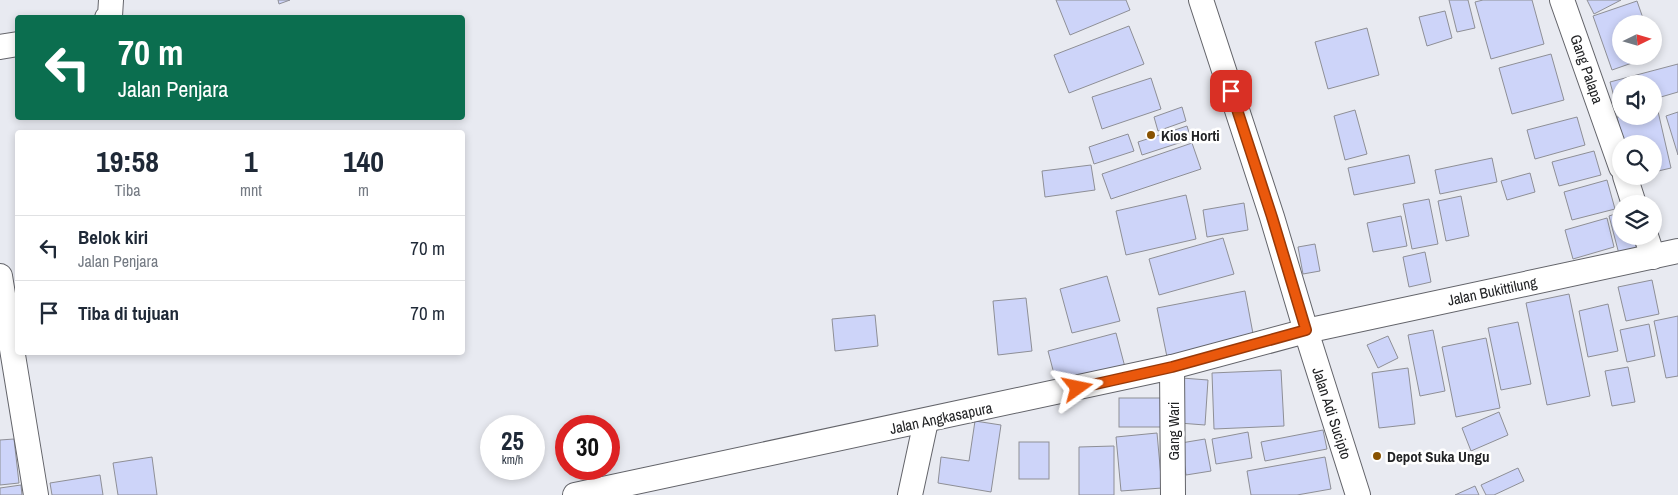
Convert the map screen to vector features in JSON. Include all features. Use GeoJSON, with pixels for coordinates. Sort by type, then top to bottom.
{"type":"FeatureCollection","features":[{"type":"Feature","properties":{"kind":"street"},"geometry":{"type":"LineString","coordinates":[[110,15],[111,0]]}},
{"type":"Feature","properties":{"kind":"street","name":"Jalan Adi Sucipto"},"geometry":{"type":"LineString","coordinates":[[1201,0],[1272,217],[1358,495]]}},
{"type":"Feature","properties":{"kind":"street","name":"Gang Palapa"},"geometry":{"type":"LineString","coordinates":[[1562,0],[1612,142]]}},
{"type":"Feature","properties":{"kind":"street"},"geometry":{"type":"LineString","coordinates":[[0,47],[15,44]]}},
{"type":"Feature","properties":{"kind":"street","name":"Jalan Bukittilung"},"geometry":{"type":"LineString","coordinates":[[1306,330],[1649,247],[1678,251]]}},
{"type":"Feature","properties":{"kind":"street"},"geometry":{"type":"LineString","coordinates":[[0,276],[36,495]]}},
{"type":"Feature","properties":{"kind":"street","name":"Jalan Angkasapura"},"geometry":{"type":"LineString","coordinates":[[575,495],[1172,367],[1306,330]]}},
{"type":"Feature","properties":{"kind":"street","name":"Gang Wari"},"geometry":{"type":"LineString","coordinates":[[1172,367],[1173,495]]}},
{"type":"Feature","properties":{"kind":"street"},"geometry":{"type":"LineString","coordinates":[[910,495],[926,421]]}},
{"type":"Feature","properties":{"kind":"building"},"geometry":{"type":"Polygon","coordinates":[[[278,0],[290,0],[279,4],[278,0]]]}},
{"type":"Feature","properties":{"kind":"building"},"geometry":{"type":"Polygon","coordinates":[[[1056,0],[1126,0],[1130,10],[1070,35],[1056,0]]]}},
{"type":"Feature","properties":{"kind":"building"},"geometry":{"type":"Polygon","coordinates":[[[1449,0],[1468,0],[1475,28],[1457,32],[1449,0]]]}},
{"type":"Feature","properties":{"kind":"building"},"geometry":{"type":"Polygon","coordinates":[[[1483,0],[1532,0],[1544,44],[1491,59],[1475,2],[1483,0]]]}},
{"type":"Feature","properties":{"kind":"building"},"geometry":{"type":"Polygon","coordinates":[[[1587,0],[1621,0],[1594,14],[1587,0]]]}},
{"type":"Feature","properties":{"kind":"building"},"geometry":{"type":"Polygon","coordinates":[[[1637,1],[1642,15],[1612,15],[1612,65],[1626,65],[1612,70],[1593,16],[1637,1]]]}},
{"type":"Feature","properties":{"kind":"building"},"geometry":{"type":"Polygon","coordinates":[[[1445,11],[1452,38],[1427,46],[1419,17],[1445,11]]]}},
{"type":"Feature","properties":{"kind":"building"},"geometry":{"type":"Polygon","coordinates":[[[1129,26],[1144,64],[1069,93],[1054,55],[1129,26]]]}},
{"type":"Feature","properties":{"kind":"building"},"geometry":{"type":"Polygon","coordinates":[[[1367,28],[1379,75],[1328,89],[1315,42],[1367,28]]]}},
{"type":"Feature","properties":{"kind":"building"},"geometry":{"type":"Polygon","coordinates":[[[1551,54],[1564,100],[1512,114],[1499,68],[1551,54]]]}},
{"type":"Feature","properties":{"kind":"building"},"geometry":{"type":"Polygon","coordinates":[[[1678,64],[1678,92],[1662,97],[1662,75],[1636,75],[1678,64]]]}},
{"type":"Feature","properties":{"kind":"building"},"geometry":{"type":"Polygon","coordinates":[[[1151,78],[1161,109],[1102,129],[1092,97],[1151,78]]]}},
{"type":"Feature","properties":{"kind":"building"},"geometry":{"type":"Polygon","coordinates":[[[1182,107],[1186,121],[1158,131],[1154,117],[1182,107]]]}},
{"type":"Feature","properties":{"kind":"building"},"geometry":{"type":"Polygon","coordinates":[[[1355,110],[1367,154],[1345,160],[1334,116],[1355,110]]]}},
{"type":"Feature","properties":{"kind":"building"},"geometry":{"type":"Polygon","coordinates":[[[1678,112],[1678,155],[1666,116],[1678,112]]]}},
{"type":"Feature","properties":{"kind":"building"},"geometry":{"type":"Polygon","coordinates":[[[1577,117],[1585,145],[1535,159],[1527,130],[1577,117]]]}},
{"type":"Feature","properties":{"kind":"building"},"geometry":{"type":"Polygon","coordinates":[[[1619,125],[1661,125],[1671,168],[1662,170],[1662,135],[1621,135],[1619,125]]]}},
{"type":"Feature","properties":{"kind":"building"},"geometry":{"type":"Polygon","coordinates":[[[1187,126],[1191,139],[1142,155],[1138,142],[1187,126]]]}},
{"type":"Feature","properties":{"kind":"building"},"geometry":{"type":"Polygon","coordinates":[[[1128,134],[1134,151],[1094,164],[1089,147],[1128,134]]]}},
{"type":"Feature","properties":{"kind":"building"},"geometry":{"type":"Polygon","coordinates":[[[1192,143],[1201,169],[1111,199],[1102,174],[1192,143]]]}},
{"type":"Feature","properties":{"kind":"building"},"geometry":{"type":"Polygon","coordinates":[[[1594,151],[1601,175],[1559,186],[1552,162],[1594,151]]]}},
{"type":"Feature","properties":{"kind":"building"},"geometry":{"type":"Polygon","coordinates":[[[1409,155],[1415,183],[1354,195],[1348,168],[1409,155]]]}},
{"type":"Feature","properties":{"kind":"building"},"geometry":{"type":"Polygon","coordinates":[[[1492,158],[1497,182],[1440,194],[1435,170],[1492,158]]]}},
{"type":"Feature","properties":{"kind":"building"},"geometry":{"type":"Polygon","coordinates":[[[1091,165],[1095,190],[1045,197],[1042,171],[1091,165]]]}},
{"type":"Feature","properties":{"kind":"building"},"geometry":{"type":"Polygon","coordinates":[[[1530,173],[1535,192],[1507,200],[1501,181],[1530,173]]]}},
{"type":"Feature","properties":{"kind":"building"},"geometry":{"type":"Polygon","coordinates":[[[1607,180],[1612,198],[1612,210],[1572,220],[1564,192],[1607,180]]]}},
{"type":"Feature","properties":{"kind":"building"},"geometry":{"type":"Polygon","coordinates":[[[1186,195],[1196,239],[1126,255],[1116,211],[1186,195]]]}},
{"type":"Feature","properties":{"kind":"building"},"geometry":{"type":"Polygon","coordinates":[[[1461,196],[1469,236],[1446,241],[1438,201],[1461,196]]]}},
{"type":"Feature","properties":{"kind":"building"},"geometry":{"type":"Polygon","coordinates":[[[1429,199],[1438,244],[1412,249],[1403,204],[1429,199]]]}},
{"type":"Feature","properties":{"kind":"building"},"geometry":{"type":"Polygon","coordinates":[[[1244,203],[1248,230],[1207,237],[1203,210],[1244,203]]]}},
{"type":"Feature","properties":{"kind":"building"},"geometry":{"type":"Polygon","coordinates":[[[1612,215],[1612,227],[1609,216],[1612,215]]]}},
{"type":"Feature","properties":{"kind":"building"},"geometry":{"type":"Polygon","coordinates":[[[1401,216],[1407,246],[1373,252],[1367,223],[1401,216]]]}},
{"type":"Feature","properties":{"kind":"building"},"geometry":{"type":"Polygon","coordinates":[[[1607,218],[1614,247],[1573,259],[1565,230],[1607,218]]]}},
{"type":"Feature","properties":{"kind":"building"},"geometry":{"type":"Polygon","coordinates":[[[1223,238],[1234,274],[1159,295],[1149,259],[1223,238]]]}},
{"type":"Feature","properties":{"kind":"building"},"geometry":{"type":"Polygon","coordinates":[[[1315,244],[1320,271],[1303,274],[1298,247],[1315,244]]]}},
{"type":"Feature","properties":{"kind":"building"},"geometry":{"type":"Polygon","coordinates":[[[1617,245],[1636,245],[1637,249],[1619,254],[1617,245]]]}},
{"type":"Feature","properties":{"kind":"building"},"geometry":{"type":"Polygon","coordinates":[[[1425,252],[1431,282],[1409,287],[1403,257],[1425,252]]]}},
{"type":"Feature","properties":{"kind":"building"},"geometry":{"type":"Polygon","coordinates":[[[1107,276],[1120,321],[1072,333],[1060,289],[1107,276]]]}},
{"type":"Feature","properties":{"kind":"building"},"geometry":{"type":"Polygon","coordinates":[[[1652,280],[1659,314],[1626,321],[1618,287],[1652,280]]]}},
{"type":"Feature","properties":{"kind":"building"},"geometry":{"type":"Polygon","coordinates":[[[1245,291],[1254,339],[1167,357],[1157,308],[1245,291]]]}},
{"type":"Feature","properties":{"kind":"building"},"geometry":{"type":"Polygon","coordinates":[[[1569,294],[1590,396],[1547,405],[1526,303],[1569,294]]]}},
{"type":"Feature","properties":{"kind":"building"},"geometry":{"type":"Polygon","coordinates":[[[1026,298],[1032,351],[998,355],[993,301],[1026,298]]]}},
{"type":"Feature","properties":{"kind":"building"},"geometry":{"type":"Polygon","coordinates":[[[1608,304],[1618,351],[1588,357],[1579,311],[1608,304]]]}},
{"type":"Feature","properties":{"kind":"building"},"geometry":{"type":"Polygon","coordinates":[[[875,315],[878,346],[835,351],[832,319],[875,315]]]}},
{"type":"Feature","properties":{"kind":"building"},"geometry":{"type":"Polygon","coordinates":[[[1678,316],[1678,376],[1666,378],[1654,321],[1678,316]]]}},
{"type":"Feature","properties":{"kind":"building"},"geometry":{"type":"Polygon","coordinates":[[[1518,322],[1531,384],[1501,390],[1488,328],[1518,322]]]}},
{"type":"Feature","properties":{"kind":"building"},"geometry":{"type":"Polygon","coordinates":[[[1649,324],[1655,356],[1627,362],[1620,330],[1649,324]]]}},
{"type":"Feature","properties":{"kind":"building"},"geometry":{"type":"Polygon","coordinates":[[[1433,330],[1445,391],[1420,396],[1408,335],[1433,330]]]}},
{"type":"Feature","properties":{"kind":"building"},"geometry":{"type":"Polygon","coordinates":[[[1116,333],[1126,371],[1058,389],[1048,351],[1116,333]]]}},
{"type":"Feature","properties":{"kind":"building"},"geometry":{"type":"Polygon","coordinates":[[[1388,336],[1398,358],[1378,368],[1367,345],[1388,336]]]}},
{"type":"Feature","properties":{"kind":"building"},"geometry":{"type":"Polygon","coordinates":[[[1486,338],[1500,408],[1456,417],[1442,347],[1486,338]]]}},
{"type":"Feature","properties":{"kind":"building"},"geometry":{"type":"Polygon","coordinates":[[[1628,367],[1635,402],[1612,406],[1605,371],[1628,367]]]}},
{"type":"Feature","properties":{"kind":"building"},"geometry":{"type":"Polygon","coordinates":[[[1408,368],[1415,424],[1379,428],[1372,373],[1408,368]]]}},
{"type":"Feature","properties":{"kind":"building"},"geometry":{"type":"Polygon","coordinates":[[[1281,370],[1284,426],[1214,429],[1212,373],[1281,370]]]}},
{"type":"Feature","properties":{"kind":"building"},"geometry":{"type":"Polygon","coordinates":[[[1182,378],[1208,380],[1205,425],[1179,423],[1182,378]]]}},
{"type":"Feature","properties":{"kind":"building"},"geometry":{"type":"Polygon","coordinates":[[[1119,398],[1168,398],[1168,427],[1119,427],[1119,398]]]}},
{"type":"Feature","properties":{"kind":"building"},"geometry":{"type":"Polygon","coordinates":[[[1499,412],[1508,435],[1471,451],[1462,428],[1499,412]]]}},
{"type":"Feature","properties":{"kind":"building"},"geometry":{"type":"Polygon","coordinates":[[[975,421],[1001,425],[991,492],[938,483],[941,457],[969,461],[975,421]]]}},
{"type":"Feature","properties":{"kind":"building"},"geometry":{"type":"Polygon","coordinates":[[[1323,430],[1327,449],[1265,461],[1261,442],[1323,430]]]}},
{"type":"Feature","properties":{"kind":"building"},"geometry":{"type":"Polygon","coordinates":[[[1248,432],[1252,458],[1216,464],[1212,439],[1248,432]]]}},
{"type":"Feature","properties":{"kind":"building"},"geometry":{"type":"Polygon","coordinates":[[[1157,433],[1162,488],[1121,491],[1116,437],[1157,433]]]}},
{"type":"Feature","properties":{"kind":"building"},"geometry":{"type":"Polygon","coordinates":[[[14,439],[19,483],[0,485],[0,440],[14,439]]]}},
{"type":"Feature","properties":{"kind":"building"},"geometry":{"type":"Polygon","coordinates":[[[1205,439],[1211,471],[1186,475],[1181,443],[1205,439]]]}},
{"type":"Feature","properties":{"kind":"building"},"geometry":{"type":"Polygon","coordinates":[[[1019,442],[1049,442],[1049,479],[1019,479],[1019,442]]]}},
{"type":"Feature","properties":{"kind":"building"},"geometry":{"type":"Polygon","coordinates":[[[1114,446],[1114,495],[1079,495],[1079,447],[1114,446]]]}},
{"type":"Feature","properties":{"kind":"building"},"geometry":{"type":"Polygon","coordinates":[[[152,457],[157,495],[118,495],[113,463],[152,457]]]}},
{"type":"Feature","properties":{"kind":"building"},"geometry":{"type":"Polygon","coordinates":[[[1325,457],[1331,489],[1297,495],[1251,495],[1247,471],[1325,457]]]}},
{"type":"Feature","properties":{"kind":"building"},"geometry":{"type":"Polygon","coordinates":[[[1518,468],[1524,481],[1494,495],[1486,495],[1481,485],[1518,468]]]}},
{"type":"Feature","properties":{"kind":"building"},"geometry":{"type":"Polygon","coordinates":[[[100,475],[103,495],[52,495],[50,483],[100,475]]]}},
{"type":"Feature","properties":{"kind":"building"},"geometry":{"type":"Polygon","coordinates":[[[21,485],[22,495],[0,495],[0,488],[21,485]]]}},
{"type":"Feature","properties":{"kind":"building"},"geometry":{"type":"Polygon","coordinates":[[[1475,486],[1479,495],[1455,495],[1475,486]]]}},
{"type":"Feature","properties":{"kind":"place","name":"Kios Horti"},"geometry":{"type":"Point","coordinates":[1151,135]}},
{"type":"Feature","properties":{"kind":"place","name":"Depot Suka Ungu"},"geometry":{"type":"Point","coordinates":[1377,456]}},
{"type":"Feature","properties":{"kind":"route"},"geometry":{"type":"LineString","coordinates":[[1078,388],[1172,367],[1306,330],[1231,91]]}}]}
